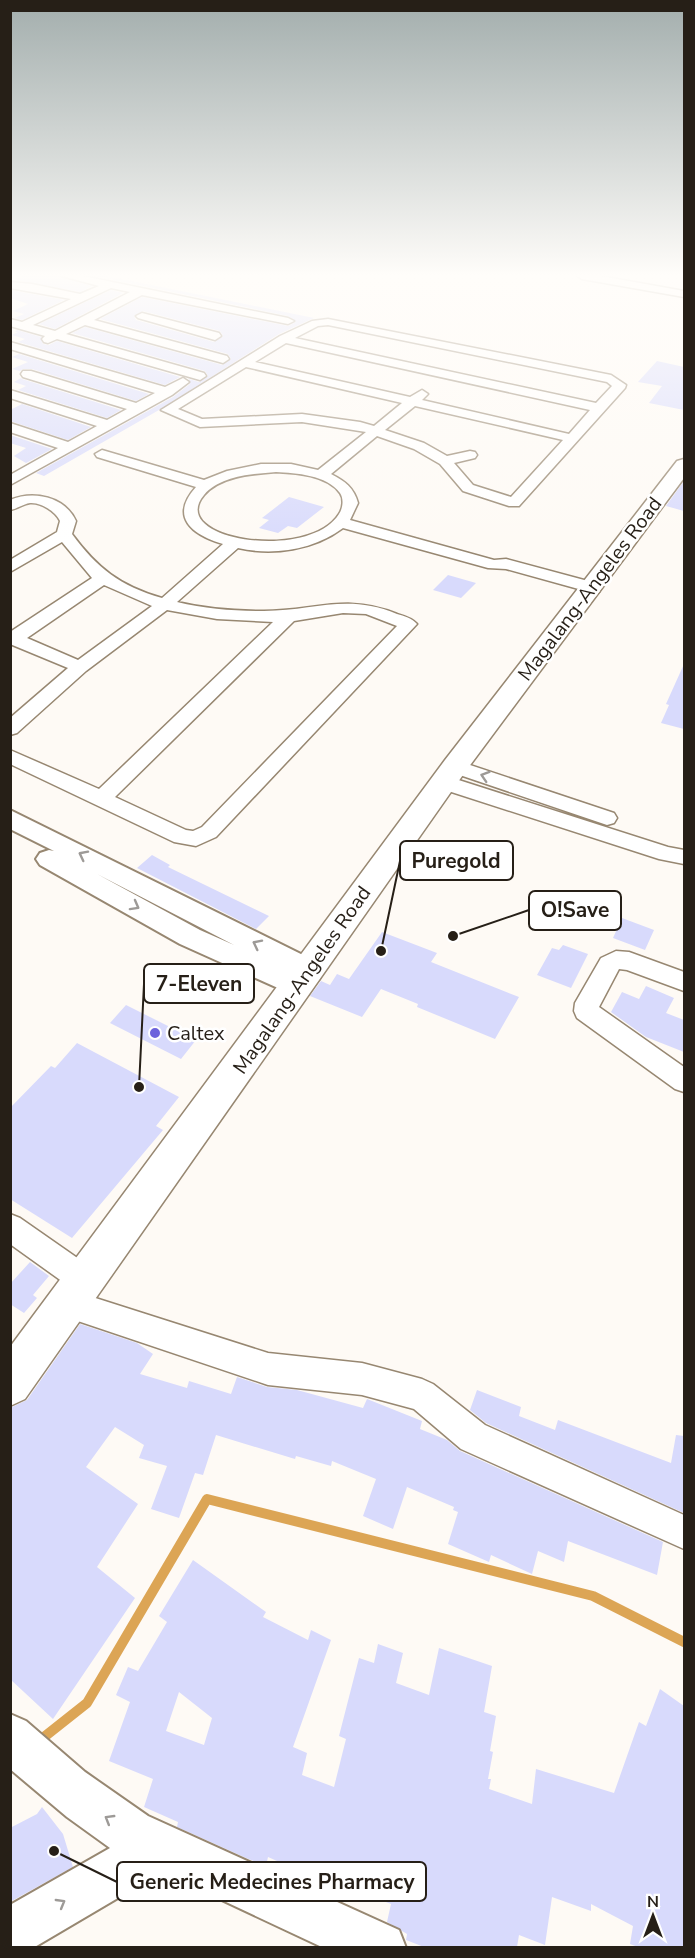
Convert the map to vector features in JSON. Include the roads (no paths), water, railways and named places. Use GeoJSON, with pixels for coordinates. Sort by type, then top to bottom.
{"type":"FeatureCollection","features":[{"type":"Feature","properties":{"kind":"main road","name":"Magalang-Angeles Road"},"geometry":{"type":"LineString","coordinates":[[10,1384],[449,774],[684,465]]}},
{"type":"Feature","properties":{"kind":"street"},"geometry":{"type":"LineString","coordinates":[[40,367],[23,376],[138,408]]}},
{"type":"Feature","properties":{"kind":"street"},"geometry":{"type":"LineString","coordinates":[[84,367],[166,392]]}},
{"type":"Feature","properties":{"kind":"street"},"geometry":{"type":"LineString","coordinates":[[171,367],[198,375]]}},
{"type":"Feature","properties":{"kind":"street"},"geometry":{"type":"LineString","coordinates":[[10,481],[210,367]]}},
{"type":"Feature","properties":{"kind":"street"},"geometry":{"type":"LineString","coordinates":[[237,367],[168,410],[173,414],[200,423],[262,412],[336,421],[378,431],[419,446],[445,461],[468,488],[514,503],[620,385],[616,381],[549,367]]}},
{"type":"Feature","properties":{"kind":"street"},"geometry":{"type":"LineString","coordinates":[[263,367],[570,438]]}},
{"type":"Feature","properties":{"kind":"street"},"geometry":{"type":"LineString","coordinates":[[415,367],[599,408]]}},
{"type":"Feature","properties":{"kind":"street"},"geometry":{"type":"LineString","coordinates":[[321,475],[454,367]]}},
{"type":"Feature","properties":{"kind":"street"},"geometry":{"type":"LineString","coordinates":[[10,394],[108,425]]}},
{"type":"Feature","properties":{"kind":"street"},"geometry":{"type":"LineString","coordinates":[[10,427],[69,447]]}},
{"type":"Feature","properties":{"kind":"street"},"geometry":{"type":"LineString","coordinates":[[102,454],[205,485]]}},
{"type":"Feature","properties":{"kind":"street"},"geometry":{"type":"LineString","coordinates":[[445,461],[470,455]]}},
{"type":"Feature","properties":{"kind":"street"},"geometry":{"type":"LineString","coordinates":[[10,465],[27,471]]}},
{"type":"Feature","properties":{"kind":"street"},"geometry":{"type":"LineString","coordinates":[[265,468],[290,469],[321,475],[344,489],[350,497],[351,508],[342,523],[332,531],[308,541],[283,546],[234,543],[213,536],[195,525],[189,512],[190,502],[205,485],[232,474],[265,468]]}},
{"type":"Feature","properties":{"kind":"street"},"geometry":{"type":"LineString","coordinates":[[10,506],[22,499],[39,498],[64,512],[67,516],[64,534],[85,562],[103,578],[139,596],[165,604],[199,612],[232,615],[289,616],[358,608],[408,624],[209,832],[196,838],[182,837],[10,756]]}},
{"type":"Feature","properties":{"kind":"street"},"geometry":{"type":"LineString","coordinates":[[342,523],[494,565],[498,573],[588,594]]}},
{"type":"Feature","properties":{"kind":"street"},"geometry":{"type":"LineString","coordinates":[[10,567],[64,534]]}},
{"type":"Feature","properties":{"kind":"street"},"geometry":{"type":"LineString","coordinates":[[10,729],[80,667],[165,604],[234,543]]}},
{"type":"Feature","properties":{"kind":"street"},"geometry":{"type":"LineString","coordinates":[[12,638],[103,578]]}},
{"type":"Feature","properties":{"kind":"street"},"geometry":{"type":"LineString","coordinates":[[101,799],[289,616]]}},
{"type":"Feature","properties":{"kind":"street"},"geometry":{"type":"LineString","coordinates":[[12,638],[80,667]]}},
{"type":"Feature","properties":{"kind":"street"},"geometry":{"type":"LineString","coordinates":[[449,774],[611,827],[684,847]]}},
{"type":"Feature","properties":{"kind":"street"},"geometry":{"type":"LineString","coordinates":[[10,818],[303,979]]}},
{"type":"Feature","properties":{"kind":"street"},"geometry":{"type":"LineString","coordinates":[[611,827],[667,854],[684,857]]}},
{"type":"Feature","properties":{"kind":"street"},"geometry":{"type":"LineString","coordinates":[[10,837],[190,937],[303,979]]}},
{"type":"Feature","properties":{"kind":"street"},"geometry":{"type":"LineString","coordinates":[[684,982],[629,961],[616,960],[609,964],[587,1003],[586,1011],[684,1081]]}},
{"type":"Feature","properties":{"kind":"street"},"geometry":{"type":"LineString","coordinates":[[10,1227],[77,1292],[268,1369],[362,1379],[422,1395],[473,1437],[684,1532]]}},
{"type":"Feature","properties":{"kind":"street"},"geometry":{"type":"LineString","coordinates":[[10,1737],[63,1786],[96,1812],[158,1847],[381,1947]]}},
{"type":"Feature","properties":{"kind":"street"},"geometry":{"type":"LineString","coordinates":[[10,1933],[158,1847]]}},
{"type":"Feature","properties":{"kind":"waterway"},"geometry":{"type":"LineString","coordinates":[[39,1741],[87,1703],[207,1499],[593,1596],[684,1642]]}},
{"type":"Feature","properties":{"kind":"place","name":"O!Save"},"geometry":{"type":"Point","coordinates":[453,936]}},
{"type":"Feature","properties":{"kind":"place","name":"Puregold"},"geometry":{"type":"Point","coordinates":[381,951]}},
{"type":"Feature","properties":{"kind":"place","name":"Caltex"},"geometry":{"type":"Point","coordinates":[155,1033]}},
{"type":"Feature","properties":{"kind":"place","name":"7-Eleven"},"geometry":{"type":"Point","coordinates":[139,1087]}},
{"type":"Feature","properties":{"kind":"place","name":"Generic Medecines Pharmacy"},"geometry":{"type":"Point","coordinates":[54,1851]}}]}
